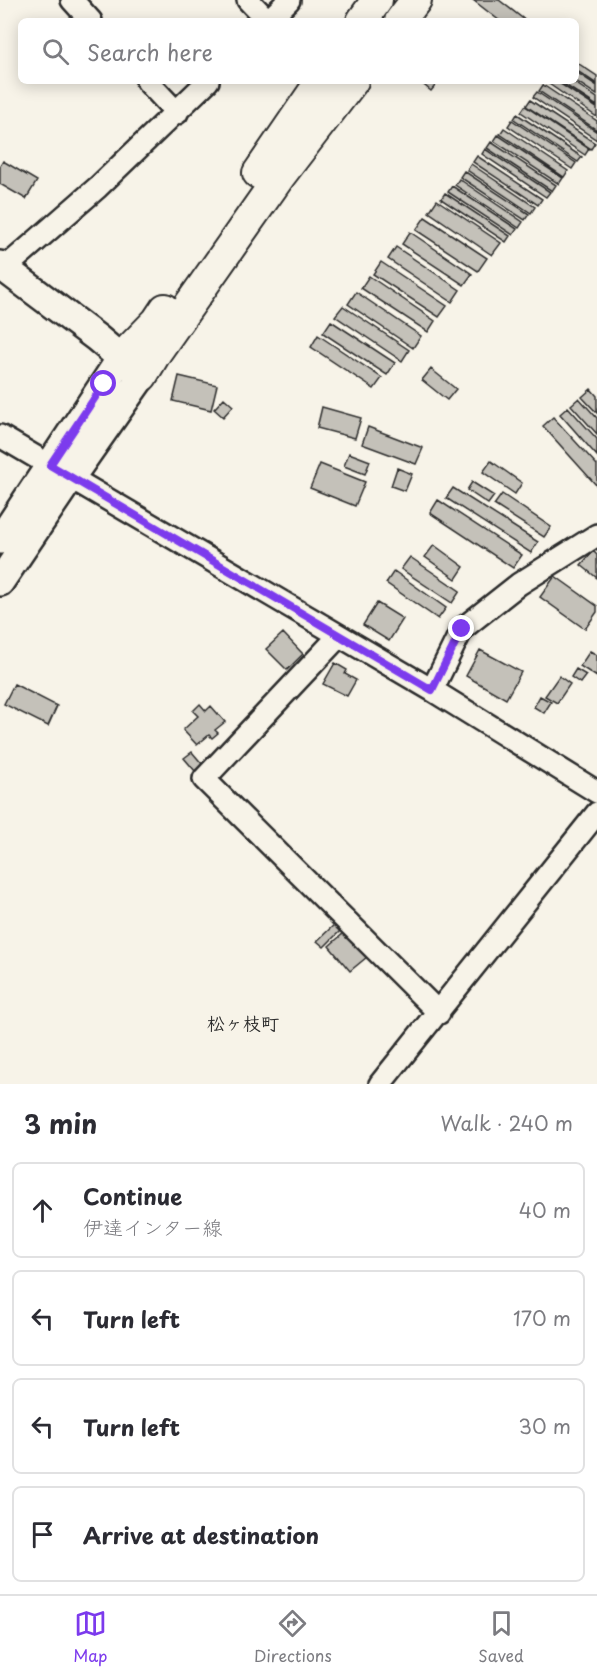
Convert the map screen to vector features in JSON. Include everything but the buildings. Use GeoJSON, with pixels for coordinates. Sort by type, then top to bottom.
{"type":"FeatureCollection","features":[{"type":"Feature","properties":{"kind":"highway"},"geometry":{"type":"LineString","coordinates":[[364,18],[377,0]]}},
{"type":"Feature","properties":{"kind":"highway"},"geometry":{"type":"LineString","coordinates":[[402,18],[416,0]]}},
{"type":"Feature","properties":{"kind":"highway"},"geometry":{"type":"LineString","coordinates":[[132,367],[157,321],[319,84]]}},
{"type":"Feature","properties":{"kind":"highway"},"geometry":{"type":"LineString","coordinates":[[132,367],[157,351],[280,176],[351,84]]}},
{"type":"Feature","properties":{"kind":"main road"},"geometry":{"type":"LineString","coordinates":[[0,582],[60,471],[132,367],[2,267]]}},
{"type":"Feature","properties":{"kind":"main road"},"geometry":{"type":"LineString","coordinates":[[0,540],[60,471]]}},
{"type":"Feature","properties":{"kind":"street"},"geometry":{"type":"LineString","coordinates":[[72,0],[88,18]]}},
{"type":"Feature","properties":{"kind":"street"},"geometry":{"type":"LineString","coordinates":[[248,0],[265,18]]}},
{"type":"Feature","properties":{"kind":"street"},"geometry":{"type":"LineString","coordinates":[[271,18],[289,0]]}},
{"type":"Feature","properties":{"kind":"street"},"geometry":{"type":"LineString","coordinates":[[150,84],[177,113]]}},
{"type":"Feature","properties":{"kind":"street"},"geometry":{"type":"LineString","coordinates":[[2,267],[98,187],[205,84]]}},
{"type":"Feature","properties":{"kind":"street"},"geometry":{"type":"LineString","coordinates":[[0,436],[432,690],[597,792]]}},
{"type":"Feature","properties":{"kind":"street"},"geometry":{"type":"LineString","coordinates":[[432,690],[462,629],[519,584],[597,535]]}},
{"type":"Feature","properties":{"kind":"street"},"geometry":{"type":"LineString","coordinates":[[339,636],[204,779],[439,1013]]}},
{"type":"Feature","properties":{"kind":"street"},"geometry":{"type":"LineString","coordinates":[[380,1084],[597,813]]}},
{"type":"Feature","properties":{"kind":"district","name":"松ヶ枝町"},"geometry":{"type":"Point","coordinates":[243,1024]}},
{"type":"Feature","properties":{"kind":"route"},"geometry":{"type":"LineString","coordinates":[[104,384],[50,465],[432,690],[462,629]]}}]}
